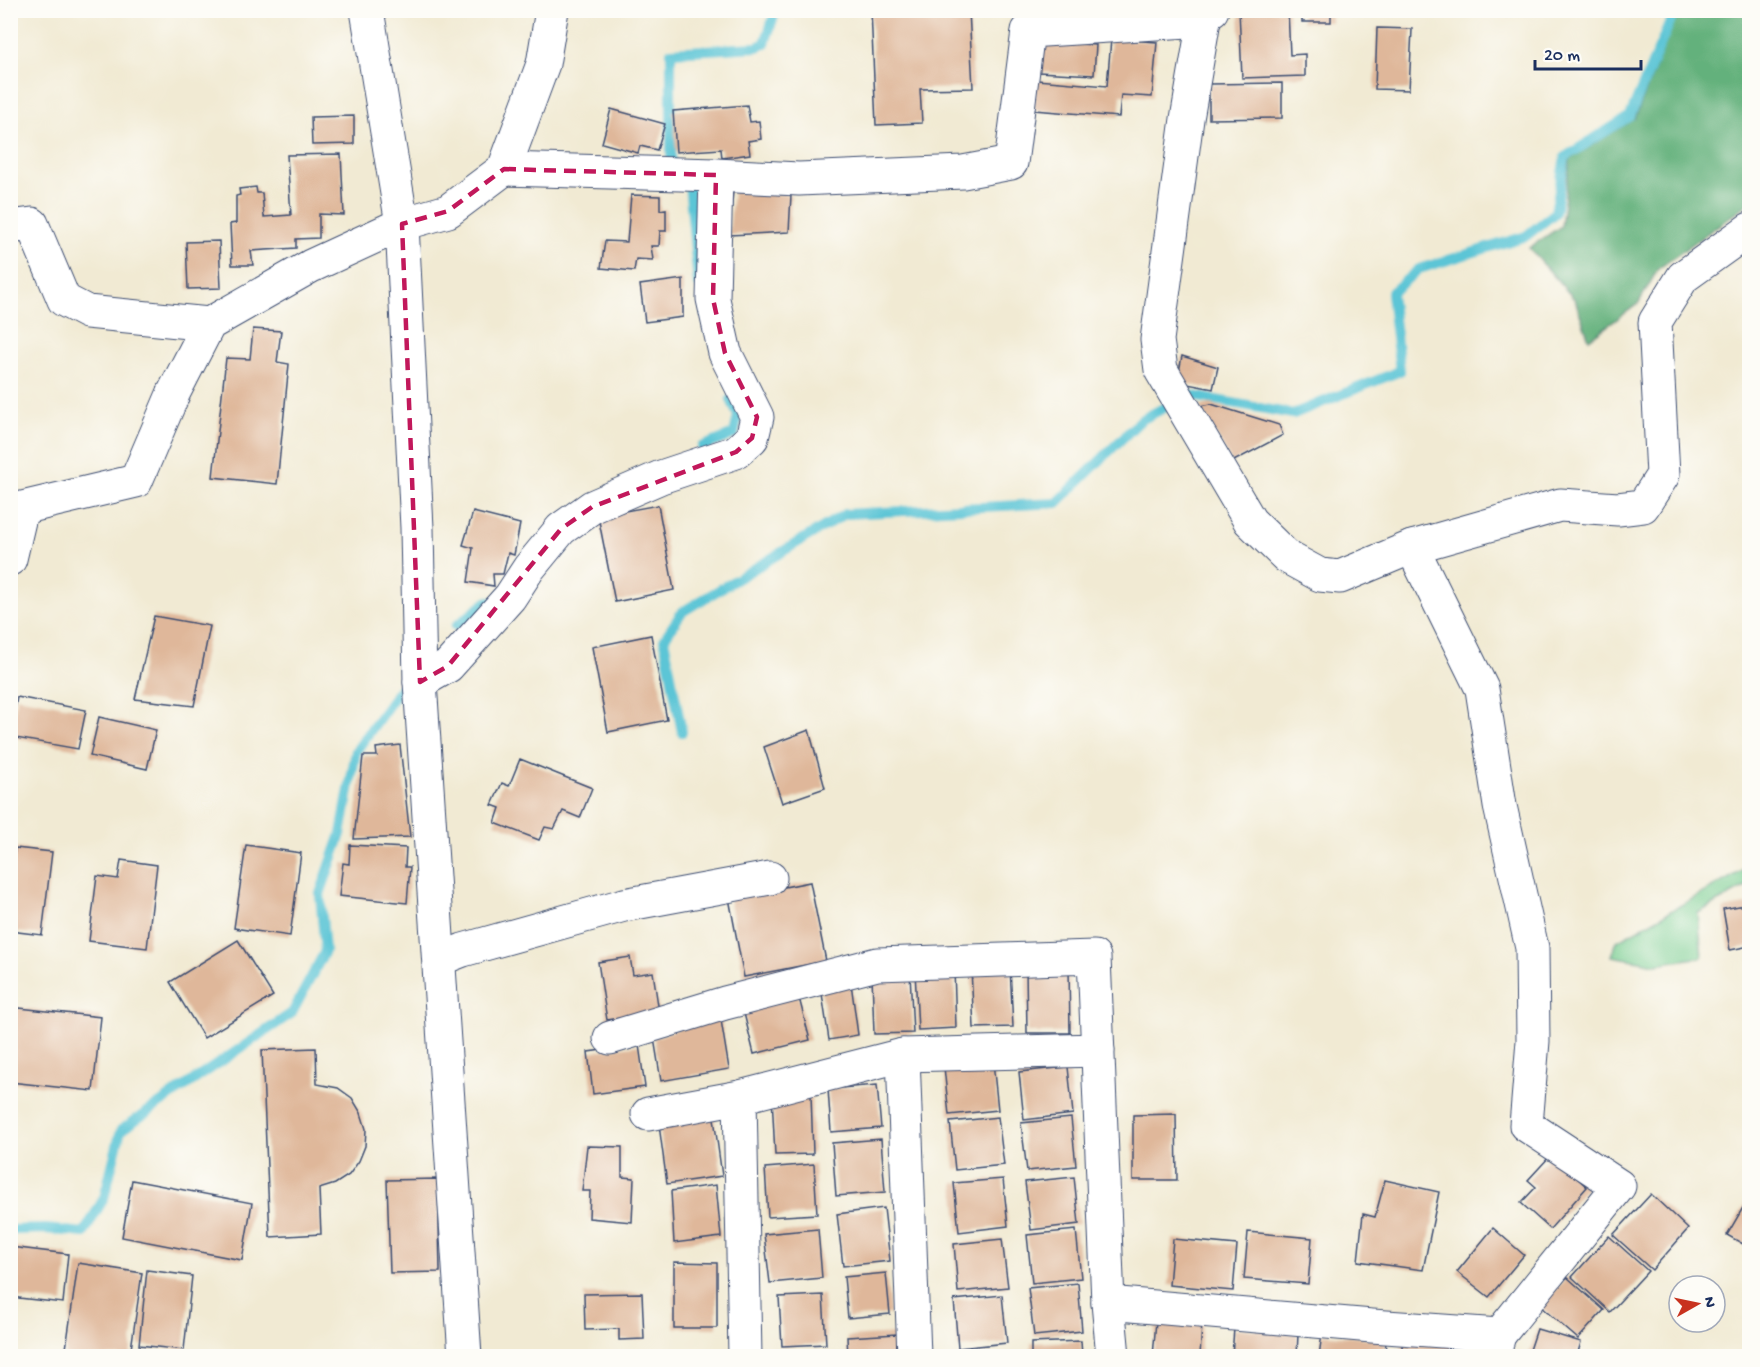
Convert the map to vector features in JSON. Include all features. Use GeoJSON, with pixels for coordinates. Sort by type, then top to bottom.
{"type":"FeatureCollection","features":[{"type":"Feature","properties":{"kind":"street"},"geometry":{"type":"LineString","coordinates":[[367,10],[402,224],[417,528],[420,682],[465,1356]]}},
{"type":"Feature","properties":{"kind":"street"},"geometry":{"type":"LineString","coordinates":[[10,559],[22,508],[136,481],[174,392],[209,324],[311,266],[402,224],[448,211],[504,169],[543,64],[552,10]]}},
{"type":"Feature","properties":{"kind":"street"},"geometry":{"type":"LineString","coordinates":[[504,169],[799,179],[963,172],[1011,163],[1028,31],[1188,21],[1209,12]]}},
{"type":"Feature","properties":{"kind":"street"},"geometry":{"type":"LineString","coordinates":[[1209,12],[1187,119],[1157,340],[1161,370],[1251,521],[1287,557],[1320,575],[1340,577],[1412,546],[1560,505],[1618,509],[1643,506],[1663,475],[1655,322],[1683,277],[1749,229]]}},
{"type":"Feature","properties":{"kind":"street"},"geometry":{"type":"LineString","coordinates":[[420,682],[448,666],[510,597],[529,568],[561,529],[592,507],[661,477],[736,452],[752,438],[757,417],[725,353],[713,299],[716,175]]}},
{"type":"Feature","properties":{"kind":"street"},"geometry":{"type":"LineString","coordinates":[[10,227],[32,224],[64,300],[87,312],[209,324]]}},
{"type":"Feature","properties":{"kind":"street"},"geometry":{"type":"LineString","coordinates":[[1108,1303],[1361,1326],[1496,1346],[1618,1186],[1526,1125],[1533,1041],[1532,948],[1500,806],[1482,689],[1412,546]]}},
{"type":"Feature","properties":{"kind":"street"},"geometry":{"type":"LineString","coordinates":[[440,958],[624,905],[770,878]]}},
{"type":"Feature","properties":{"kind":"street"},"geometry":{"type":"LineString","coordinates":[[610,1038],[725,1003],[877,964],[1094,957],[1108,1303],[1113,1356]]}},
{"type":"Feature","properties":{"kind":"street"},"geometry":{"type":"LineString","coordinates":[[648,1114],[740,1097],[903,1055],[1098,1050]]}},
{"type":"Feature","properties":{"kind":"street"},"geometry":{"type":"LineString","coordinates":[[903,1055],[914,1356]]}},
{"type":"Feature","properties":{"kind":"street"},"geometry":{"type":"LineString","coordinates":[[740,1097],[745,1356]]}},
{"type":"Feature","properties":{"kind":"highlighted area"},"geometry":{"type":"Polygon","coordinates":[[[504,169],[716,175],[713,299],[725,353],[757,417],[752,438],[736,452],[592,507],[561,529],[448,666],[420,682],[402,224],[448,211],[504,169]]]}},
{"type":"Feature","properties":{"kind":"green space"},"geometry":{"type":"Polygon","coordinates":[[[1678,11],[1749,11],[1749,203],[1658,269],[1638,304],[1589,339],[1575,300],[1529,248],[1561,226],[1570,159],[1635,118],[1678,11]]]}},
{"type":"Feature","properties":{"kind":"green space"},"geometry":{"type":"Polygon","coordinates":[[[1749,867],[1749,885],[1698,913],[1702,957],[1656,964],[1612,956],[1617,941],[1749,867]]]}},
{"type":"Feature","properties":{"kind":"building"},"geometry":{"type":"Polygon","coordinates":[[[871,10],[969,10],[973,88],[920,89],[922,123],[876,125],[871,10]]]}},
{"type":"Feature","properties":{"kind":"building"},"geometry":{"type":"Polygon","coordinates":[[[1029,10],[1087,10],[1087,14],[1029,12],[1029,10]]]}},
{"type":"Feature","properties":{"kind":"building"},"geometry":{"type":"Polygon","coordinates":[[[1239,10],[1288,10],[1290,55],[1305,54],[1305,76],[1242,78],[1239,10]]]}},
{"type":"Feature","properties":{"kind":"building"},"geometry":{"type":"Polygon","coordinates":[[[1302,10],[1331,10],[1331,22],[1302,22],[1302,10]]]}},
{"type":"Feature","properties":{"kind":"building"},"geometry":{"type":"Polygon","coordinates":[[[1377,28],[1412,29],[1409,90],[1375,89],[1377,28]]]}},
{"type":"Feature","properties":{"kind":"building"},"geometry":{"type":"Polygon","coordinates":[[[1111,39],[1157,42],[1152,97],[1121,95],[1119,117],[1034,110],[1037,80],[1107,86],[1111,39]]]}},
{"type":"Feature","properties":{"kind":"building"},"geometry":{"type":"Polygon","coordinates":[[[1040,42],[1096,45],[1094,75],[1038,72],[1040,42]]]}},
{"type":"Feature","properties":{"kind":"building"},"geometry":{"type":"Polygon","coordinates":[[[1282,83],[1282,118],[1209,119],[1209,84],[1282,83]]]}},
{"type":"Feature","properties":{"kind":"building"},"geometry":{"type":"Polygon","coordinates":[[[747,105],[750,122],[759,121],[761,139],[748,141],[750,154],[722,158],[721,149],[676,152],[673,111],[747,105]]]}},
{"type":"Feature","properties":{"kind":"building"},"geometry":{"type":"Polygon","coordinates":[[[611,109],[665,124],[657,150],[640,146],[638,153],[602,143],[611,109]]]}},
{"type":"Feature","properties":{"kind":"building"},"geometry":{"type":"Polygon","coordinates":[[[354,116],[354,144],[312,145],[311,117],[354,116]]]}},
{"type":"Feature","properties":{"kind":"building"},"geometry":{"type":"Polygon","coordinates":[[[341,154],[344,215],[319,214],[319,238],[296,239],[296,248],[251,251],[253,265],[232,265],[230,224],[236,223],[236,196],[240,195],[239,189],[256,187],[257,193],[262,193],[264,217],[291,215],[287,155],[341,154]]]}},
{"type":"Feature","properties":{"kind":"building"},"geometry":{"type":"Polygon","coordinates":[[[733,192],[791,195],[789,232],[729,235],[733,192]]]}},
{"type":"Feature","properties":{"kind":"building"},"geometry":{"type":"Polygon","coordinates":[[[631,195],[660,196],[660,210],[666,209],[666,231],[660,231],[659,246],[651,246],[653,260],[636,259],[634,271],[601,268],[605,241],[627,242],[631,195]]]}},
{"type":"Feature","properties":{"kind":"building"},"geometry":{"type":"Polygon","coordinates":[[[219,241],[221,288],[188,289],[186,242],[219,241]]]}},
{"type":"Feature","properties":{"kind":"building"},"geometry":{"type":"Polygon","coordinates":[[[683,279],[683,317],[645,322],[640,285],[683,279]]]}},
{"type":"Feature","properties":{"kind":"building"},"geometry":{"type":"Polygon","coordinates":[[[253,329],[281,331],[277,362],[289,364],[277,484],[213,477],[226,358],[250,359],[253,329]]]}},
{"type":"Feature","properties":{"kind":"building"},"geometry":{"type":"Polygon","coordinates":[[[1182,356],[1218,367],[1213,389],[1177,382],[1182,356]]]}},
{"type":"Feature","properties":{"kind":"building"},"geometry":{"type":"Polygon","coordinates":[[[1211,404],[1279,425],[1283,435],[1232,462],[1200,406],[1211,404]]]}},
{"type":"Feature","properties":{"kind":"building"},"geometry":{"type":"Polygon","coordinates":[[[658,505],[674,590],[615,602],[598,516],[658,505]]]}},
{"type":"Feature","properties":{"kind":"building"},"geometry":{"type":"Polygon","coordinates":[[[473,512],[520,524],[514,555],[508,553],[503,574],[493,574],[494,586],[468,582],[473,548],[463,545],[473,512]]]}},
{"type":"Feature","properties":{"kind":"building"},"geometry":{"type":"Polygon","coordinates":[[[154,616],[210,626],[194,706],[135,699],[154,616]]]}},
{"type":"Feature","properties":{"kind":"building"},"geometry":{"type":"Polygon","coordinates":[[[651,635],[667,720],[608,732],[592,647],[651,635]]]}},
{"type":"Feature","properties":{"kind":"building"},"geometry":{"type":"Polygon","coordinates":[[[17,697],[86,710],[78,749],[10,737],[17,697]]]}},
{"type":"Feature","properties":{"kind":"building"},"geometry":{"type":"Polygon","coordinates":[[[99,717],[156,730],[147,769],[90,756],[99,717]]]}},
{"type":"Feature","properties":{"kind":"building"},"geometry":{"type":"Polygon","coordinates":[[[809,730],[825,788],[782,803],[764,747],[809,730]]]}},
{"type":"Feature","properties":{"kind":"building"},"geometry":{"type":"Polygon","coordinates":[[[400,745],[410,837],[354,839],[363,756],[377,756],[376,748],[400,745]]]}},
{"type":"Feature","properties":{"kind":"building"},"geometry":{"type":"Polygon","coordinates":[[[520,759],[592,788],[580,818],[563,811],[554,829],[545,827],[539,840],[495,823],[500,808],[492,805],[502,783],[509,786],[520,759]]]}},
{"type":"Feature","properties":{"kind":"building"},"geometry":{"type":"Polygon","coordinates":[[[246,845],[301,853],[290,936],[234,928],[246,845]]]}},
{"type":"Feature","properties":{"kind":"building"},"geometry":{"type":"Polygon","coordinates":[[[350,845],[406,848],[405,867],[410,867],[407,903],[339,896],[343,863],[349,864],[350,845]]]}},
{"type":"Feature","properties":{"kind":"building"},"geometry":{"type":"Polygon","coordinates":[[[15,848],[52,852],[42,935],[10,931],[10,865],[13,866],[15,848]]]}},
{"type":"Feature","properties":{"kind":"building"},"geometry":{"type":"Polygon","coordinates":[[[121,860],[157,865],[147,948],[89,941],[97,876],[118,879],[121,860]]]}},
{"type":"Feature","properties":{"kind":"building"},"geometry":{"type":"Polygon","coordinates":[[[810,882],[826,961],[744,977],[729,898],[810,882]]]}},
{"type":"Feature","properties":{"kind":"building"},"geometry":{"type":"Polygon","coordinates":[[[1750,904],[1750,946],[1730,950],[1723,909],[1750,904]]]}},
{"type":"Feature","properties":{"kind":"building"},"geometry":{"type":"Polygon","coordinates":[[[238,940],[273,996],[204,1038],[170,982],[238,940]]]}},
{"type":"Feature","properties":{"kind":"building"},"geometry":{"type":"Polygon","coordinates":[[[630,957],[633,975],[653,972],[659,1012],[607,1020],[598,962],[630,957]]]}},
{"type":"Feature","properties":{"kind":"building"},"geometry":{"type":"Polygon","coordinates":[[[1010,967],[1013,1027],[974,1028],[971,969],[1010,967]]]}},
{"type":"Feature","properties":{"kind":"building"},"geometry":{"type":"Polygon","coordinates":[[[1069,967],[1070,1033],[1027,1033],[1026,968],[1069,967]]]}},
{"type":"Feature","properties":{"kind":"building"},"geometry":{"type":"Polygon","coordinates":[[[954,969],[956,1028],[918,1030],[915,971],[954,969]]]}},
{"type":"Feature","properties":{"kind":"building"},"geometry":{"type":"Polygon","coordinates":[[[910,973],[913,1033],[874,1034],[872,975],[910,973]]]}},
{"type":"Feature","properties":{"kind":"building"},"geometry":{"type":"Polygon","coordinates":[[[851,983],[858,1035],[829,1040],[821,987],[851,983]]]}},
{"type":"Feature","properties":{"kind":"building"},"geometry":{"type":"Polygon","coordinates":[[[798,994],[810,1040],[754,1054],[743,1009],[798,994]]]}},
{"type":"Feature","properties":{"kind":"building"},"geometry":{"type":"Polygon","coordinates":[[[10,1007],[101,1017],[93,1091],[10,1082],[10,1007]]]}},
{"type":"Feature","properties":{"kind":"building"},"geometry":{"type":"Polygon","coordinates":[[[720,1014],[729,1069],[661,1081],[654,1038],[720,1014]]]}},
{"type":"Feature","properties":{"kind":"building"},"geometry":{"type":"Polygon","coordinates":[[[639,1045],[645,1087],[593,1094],[588,1052],[639,1045]]]}},
{"type":"Feature","properties":{"kind":"building"},"geometry":{"type":"Polygon","coordinates":[[[316,1048],[317,1084],[338,1088],[352,1098],[361,1113],[366,1129],[365,1146],[359,1161],[349,1175],[335,1184],[319,1189],[321,1234],[270,1237],[262,1050],[316,1048]]]}},
{"type":"Feature","properties":{"kind":"building"},"geometry":{"type":"Polygon","coordinates":[[[993,1062],[998,1110],[949,1115],[944,1067],[993,1062]]]}},
{"type":"Feature","properties":{"kind":"building"},"geometry":{"type":"Polygon","coordinates":[[[1068,1067],[1073,1114],[1024,1120],[1019,1072],[1068,1067]]]}},
{"type":"Feature","properties":{"kind":"building"},"geometry":{"type":"Polygon","coordinates":[[[877,1085],[881,1128],[831,1132],[828,1089],[877,1085]]]}},
{"type":"Feature","properties":{"kind":"building"},"geometry":{"type":"Polygon","coordinates":[[[811,1094],[813,1154],[775,1155],[772,1096],[811,1094]]]}},
{"type":"Feature","properties":{"kind":"building"},"geometry":{"type":"Polygon","coordinates":[[[1176,1114],[1177,1180],[1133,1180],[1133,1115],[1176,1114]]]}},
{"type":"Feature","properties":{"kind":"building"},"geometry":{"type":"Polygon","coordinates":[[[998,1117],[1004,1165],[955,1170],[950,1122],[998,1117]]]}},
{"type":"Feature","properties":{"kind":"building"},"geometry":{"type":"Polygon","coordinates":[[[714,1118],[722,1176],[667,1184],[659,1125],[714,1118]]]}},
{"type":"Feature","properties":{"kind":"building"},"geometry":{"type":"Polygon","coordinates":[[[1071,1118],[1076,1166],[1027,1171],[1021,1123],[1071,1118]]]}},
{"type":"Feature","properties":{"kind":"building"},"geometry":{"type":"Polygon","coordinates":[[[881,1139],[885,1192],[836,1196],[832,1143],[881,1139]]]}},
{"type":"Feature","properties":{"kind":"building"},"geometry":{"type":"Polygon","coordinates":[[[587,1146],[622,1147],[622,1177],[634,1178],[632,1222],[589,1218],[590,1191],[582,1191],[587,1146]]]}},
{"type":"Feature","properties":{"kind":"building"},"geometry":{"type":"Polygon","coordinates":[[[1551,1155],[1587,1187],[1550,1229],[1521,1203],[1536,1187],[1528,1180],[1551,1155]]]}},
{"type":"Feature","properties":{"kind":"building"},"geometry":{"type":"Polygon","coordinates":[[[814,1164],[817,1214],[768,1217],[765,1168],[814,1164]]]}},
{"type":"Feature","properties":{"kind":"building"},"geometry":{"type":"Polygon","coordinates":[[[1074,1177],[1079,1224],[1031,1230],[1025,1182],[1074,1177]]]}},
{"type":"Feature","properties":{"kind":"building"},"geometry":{"type":"Polygon","coordinates":[[[438,1179],[440,1272],[390,1273],[387,1180],[438,1179]]]}},
{"type":"Feature","properties":{"kind":"building"},"geometry":{"type":"Polygon","coordinates":[[[1003,1179],[1008,1226],[959,1232],[954,1183],[1003,1179]]]}},
{"type":"Feature","properties":{"kind":"building"},"geometry":{"type":"Polygon","coordinates":[[[132,1180],[252,1203],[242,1260],[122,1237],[132,1180]]]}},
{"type":"Feature","properties":{"kind":"building"},"geometry":{"type":"Polygon","coordinates":[[[1385,1180],[1439,1192],[1423,1270],[1358,1261],[1363,1214],[1375,1217],[1385,1180]]]}},
{"type":"Feature","properties":{"kind":"building"},"geometry":{"type":"Polygon","coordinates":[[[716,1185],[721,1237],[674,1243],[671,1191],[716,1185]]]}},
{"type":"Feature","properties":{"kind":"building"},"geometry":{"type":"Polygon","coordinates":[[[1651,1194],[1688,1229],[1652,1270],[1613,1235],[1651,1194]]]}},
{"type":"Feature","properties":{"kind":"building"},"geometry":{"type":"Polygon","coordinates":[[[1748,1199],[1750,1200],[1750,1248],[1727,1235],[1748,1199]]]}},
{"type":"Feature","properties":{"kind":"building"},"geometry":{"type":"Polygon","coordinates":[[[884,1208],[890,1261],[843,1266],[837,1214],[884,1208]]]}},
{"type":"Feature","properties":{"kind":"building"},"geometry":{"type":"Polygon","coordinates":[[[1493,1228],[1524,1255],[1489,1297],[1457,1272],[1493,1228]]]}},
{"type":"Feature","properties":{"kind":"building"},"geometry":{"type":"Polygon","coordinates":[[[818,1229],[822,1278],[770,1283],[764,1234],[818,1229]]]}},
{"type":"Feature","properties":{"kind":"building"},"geometry":{"type":"Polygon","coordinates":[[[1076,1230],[1081,1278],[1032,1283],[1027,1235],[1076,1230]]]}},
{"type":"Feature","properties":{"kind":"building"},"geometry":{"type":"Polygon","coordinates":[[[1248,1232],[1312,1238],[1308,1284],[1244,1279],[1248,1232]]]}},
{"type":"Feature","properties":{"kind":"building"},"geometry":{"type":"Polygon","coordinates":[[[1609,1236],[1648,1271],[1610,1312],[1572,1277],[1609,1236]]]}},
{"type":"Feature","properties":{"kind":"building"},"geometry":{"type":"Polygon","coordinates":[[[1002,1239],[1008,1287],[958,1292],[954,1244],[1002,1239]]]}},
{"type":"Feature","properties":{"kind":"building"},"geometry":{"type":"Polygon","coordinates":[[[1173,1239],[1237,1245],[1233,1291],[1169,1285],[1173,1239]]]}},
{"type":"Feature","properties":{"kind":"building"},"geometry":{"type":"Polygon","coordinates":[[[10,1247],[68,1254],[63,1303],[10,1297],[10,1247]]]}},
{"type":"Feature","properties":{"kind":"building"},"geometry":{"type":"Polygon","coordinates":[[[674,1262],[717,1263],[717,1328],[674,1328],[674,1262]]]}},
{"type":"Feature","properties":{"kind":"building"},"geometry":{"type":"Polygon","coordinates":[[[78,1263],[142,1273],[130,1356],[65,1356],[78,1263]]]}},
{"type":"Feature","properties":{"kind":"building"},"geometry":{"type":"Polygon","coordinates":[[[147,1270],[192,1276],[184,1350],[139,1345],[147,1270]]]}},
{"type":"Feature","properties":{"kind":"building"},"geometry":{"type":"Polygon","coordinates":[[[886,1273],[890,1314],[848,1318],[844,1277],[886,1273]]]}},
{"type":"Feature","properties":{"kind":"building"},"geometry":{"type":"Polygon","coordinates":[[[1567,1277],[1604,1310],[1578,1339],[1541,1307],[1567,1277]]]}},
{"type":"Feature","properties":{"kind":"building"},"geometry":{"type":"Polygon","coordinates":[[[1078,1283],[1082,1331],[1034,1336],[1028,1288],[1078,1283]]]}},
{"type":"Feature","properties":{"kind":"building"},"geometry":{"type":"Polygon","coordinates":[[[642,1293],[644,1339],[619,1340],[619,1329],[585,1330],[584,1294],[642,1293]]]}},
{"type":"Feature","properties":{"kind":"building"},"geometry":{"type":"Polygon","coordinates":[[[823,1295],[826,1344],[782,1346],[779,1297],[823,1295]]]}},
{"type":"Feature","properties":{"kind":"building"},"geometry":{"type":"Polygon","coordinates":[[[1002,1295],[1007,1343],[958,1348],[954,1300],[1002,1295]]]}},
{"type":"Feature","properties":{"kind":"building"},"geometry":{"type":"Polygon","coordinates":[[[1156,1321],[1202,1324],[1200,1356],[1153,1356],[1156,1321]]]}},
{"type":"Feature","properties":{"kind":"building"},"geometry":{"type":"Polygon","coordinates":[[[1234,1328],[1298,1334],[1297,1356],[1232,1356],[1234,1328]]]}},
{"type":"Feature","properties":{"kind":"building"},"geometry":{"type":"Polygon","coordinates":[[[1537,1329],[1581,1342],[1577,1356],[1528,1356],[1537,1329]]]}},
{"type":"Feature","properties":{"kind":"building"},"geometry":{"type":"Polygon","coordinates":[[[897,1334],[898,1356],[848,1356],[847,1337],[897,1334]]]}},
{"type":"Feature","properties":{"kind":"building"},"geometry":{"type":"Polygon","coordinates":[[[1322,1334],[1386,1340],[1385,1356],[1319,1356],[1322,1334]]]}},
{"type":"Feature","properties":{"kind":"building"},"geometry":{"type":"Polygon","coordinates":[[[1403,1338],[1466,1344],[1465,1356],[1401,1356],[1403,1338]]]}},
{"type":"Feature","properties":{"kind":"building"},"geometry":{"type":"Polygon","coordinates":[[[1081,1341],[1082,1356],[1031,1356],[1031,1343],[1081,1341]]]}},
{"type":"Feature","properties":{"kind":"waterway"},"geometry":{"type":"LineString","coordinates":[[671,172],[671,52],[757,47],[765,43],[776,10]]}},
{"type":"Feature","properties":{"kind":"waterway"},"geometry":{"type":"LineString","coordinates":[[682,732],[664,639],[682,612],[845,514],[1057,503],[1141,420],[1188,395],[1293,414],[1400,371],[1391,293],[1419,269],[1526,236],[1555,213],[1565,157],[1630,116],[1675,10]]}},
{"type":"Feature","properties":{"kind":"waterway"},"geometry":{"type":"LineString","coordinates":[[685,183],[689,183],[698,283]]}},
{"type":"Feature","properties":{"kind":"waterway"},"geometry":{"type":"LineString","coordinates":[[702,447],[734,434],[738,416],[731,399]]}},
{"type":"Feature","properties":{"kind":"waterway"},"geometry":{"type":"LineString","coordinates":[[456,626],[488,601]]}},
{"type":"Feature","properties":{"kind":"waterway"},"geometry":{"type":"LineString","coordinates":[[10,1230],[46,1229],[84,1233],[104,1198],[121,1130],[292,1013],[325,951],[320,894],[341,834],[356,751],[400,689]]}}]}
